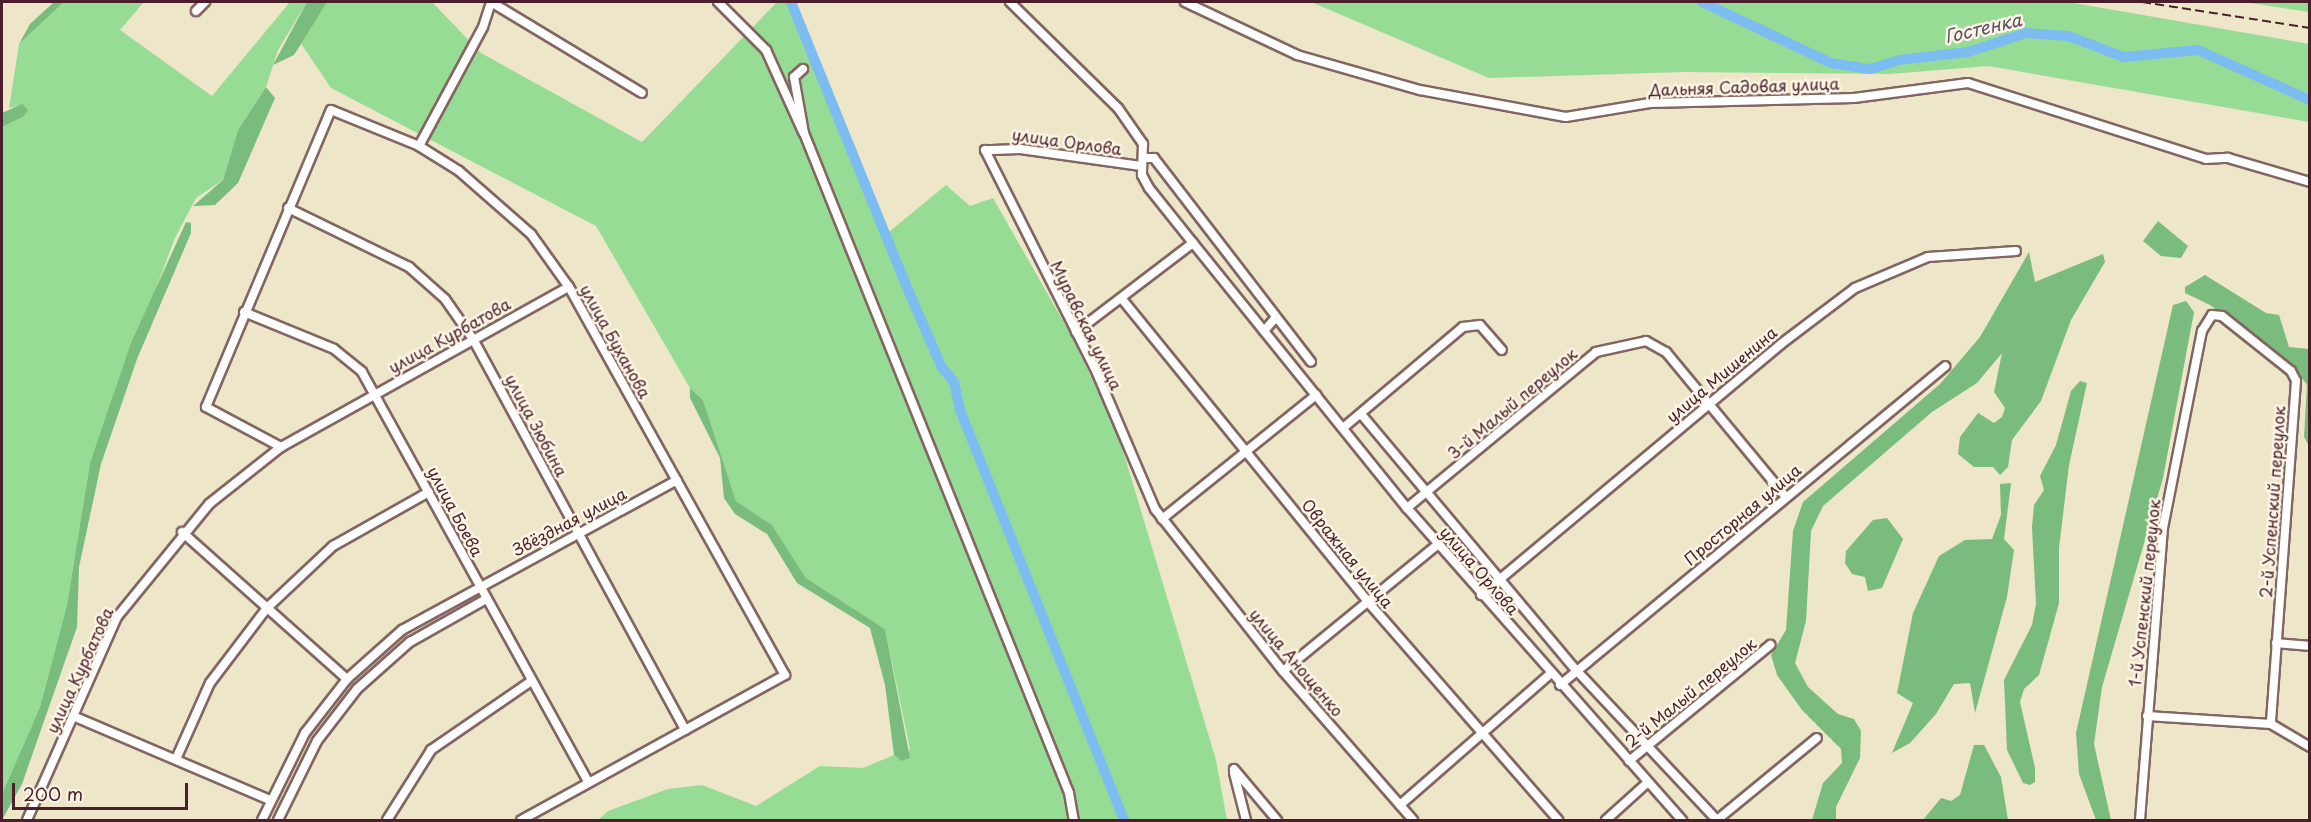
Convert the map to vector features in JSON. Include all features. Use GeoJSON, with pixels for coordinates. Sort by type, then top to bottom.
{"type":"FeatureCollection","features":[{"type":"Feature","properties":{"kind":"street"},"geometry":{"type":"LineString","coordinates":[[196,11],[206,2]]}},
{"type":"Feature","properties":{"kind":"street"},"geometry":{"type":"LineString","coordinates":[[419,146],[483,27],[491,2],[642,93]]}},
{"type":"Feature","properties":{"kind":"street"},"geometry":{"type":"LineString","coordinates":[[718,2],[766,50],[804,133],[1069,793],[1074,820]]}},
{"type":"Feature","properties":{"kind":"street","name":"улица Орлова"},"geometry":{"type":"LineString","coordinates":[[1010,2],[1107,96],[1143,144],[1142,162],[1149,188],[1407,508],[1560,686],[1682,820]]}},
{"type":"Feature","properties":{"kind":"street","name":"Дальняя Садовая улица"},"geometry":{"type":"LineString","coordinates":[[1185,2],[1297,55],[1419,90],[1566,117],[1650,103],[1854,98],[1968,83],[1996,88],[2206,159],[2228,158],[2310,182]]}},
{"type":"Feature","properties":{"kind":"street"},"geometry":{"type":"LineString","coordinates":[[803,69],[794,76],[804,133]]}},
{"type":"Feature","properties":{"kind":"street","name":"улица Буханова"},"geometry":{"type":"LineString","coordinates":[[288,208],[331,110],[419,146],[504,206],[569,287],[785,675],[686,730]]}},
{"type":"Feature","properties":{"kind":"street","name":"улица Орлова"},"geometry":{"type":"LineString","coordinates":[[988,147],[1142,162]]}},
{"type":"Feature","properties":{"kind":"street","name":"Муравская улица"},"geometry":{"type":"LineString","coordinates":[[988,147],[986,155],[1013,214],[1076,332],[1162,519]]}},
{"type":"Feature","properties":{"kind":"street"},"geometry":{"type":"LineString","coordinates":[[1142,162],[1154,158],[1311,362]]}},
{"type":"Feature","properties":{"kind":"street"},"geometry":{"type":"LineString","coordinates":[[281,447],[206,406],[288,208]]}},
{"type":"Feature","properties":{"kind":"street","name":"улица Зюбина"},"geometry":{"type":"LineString","coordinates":[[288,208],[409,267],[445,299],[473,339],[686,730]]}},
{"type":"Feature","properties":{"kind":"street"},"geometry":{"type":"LineString","coordinates":[[1076,332],[1193,243]]}},
{"type":"Feature","properties":{"kind":"street","name":"улица Мишенина"},"geometry":{"type":"LineString","coordinates":[[1481,595],[1804,325],[1873,278],[1941,254],[2016,251]]}},
{"type":"Feature","properties":{"kind":"street","name":"улица Курбатова"},"geometry":{"type":"LineString","coordinates":[[27,820],[117,617],[182,532],[281,447],[376,392],[569,287]]}},
{"type":"Feature","properties":{"kind":"street","name":"Овражная улица"},"geometry":{"type":"LineString","coordinates":[[1122,299],[1369,603],[1558,820]]}},
{"type":"Feature","properties":{"kind":"street","name":"улица Боева"},"geometry":{"type":"LineString","coordinates":[[244,312],[334,349],[376,392],[530,682],[588,781]]}},
{"type":"Feature","properties":{"kind":"street","name":"2-й Успенский переулок"},"geometry":{"type":"LineString","coordinates":[[2222,316],[2291,371],[2296,381],[2271,724]]}},
{"type":"Feature","properties":{"kind":"street","name":"1-й Успенский переулок"},"geometry":{"type":"LineString","coordinates":[[2140,820],[2163,528],[2202,331],[2207,318],[2222,316]]}},
{"type":"Feature","properties":{"kind":"street"},"geometry":{"type":"LineString","coordinates":[[1264,331],[1276,317]]}},
{"type":"Feature","properties":{"kind":"street"},"geometry":{"type":"LineString","coordinates":[[1343,428],[1469,324],[1485,328],[1502,350]]}},
{"type":"Feature","properties":{"kind":"street","name":"3-й Малый переулок"},"geometry":{"type":"LineString","coordinates":[[1407,508],[1596,352],[1646,341],[1666,352],[1711,404]]}},
{"type":"Feature","properties":{"kind":"street","name":"Просторная улица"},"geometry":{"type":"LineString","coordinates":[[1560,686],[1945,366]]}},
{"type":"Feature","properties":{"kind":"street"},"geometry":{"type":"LineString","coordinates":[[1162,519],[1316,395]]}},
{"type":"Feature","properties":{"kind":"street"},"geometry":{"type":"LineString","coordinates":[[1711,404],[1786,497]]}},
{"type":"Feature","properties":{"kind":"street","name":"улица Орлова"},"geometry":{"type":"LineString","coordinates":[[1361,414],[1577,671],[1717,820]]}},
{"type":"Feature","properties":{"kind":"street","name":"Звёздная улица"},"geometry":{"type":"LineString","coordinates":[[262,820],[305,733],[347,679],[402,630],[677,480]]}},
{"type":"Feature","properties":{"kind":"street"},"geometry":{"type":"LineString","coordinates":[[176,759],[210,683],[267,608],[333,546],[429,492]]}},
{"type":"Feature","properties":{"kind":"street","name":"улица Анощенко"},"geometry":{"type":"LineString","coordinates":[[1162,519],[1283,671],[1413,820]]}},
{"type":"Feature","properties":{"kind":"street"},"geometry":{"type":"LineString","coordinates":[[182,532],[347,679]]}},
{"type":"Feature","properties":{"kind":"street"},"geometry":{"type":"LineString","coordinates":[[1283,671],[1369,603],[1438,544]]}},
{"type":"Feature","properties":{"kind":"street"},"geometry":{"type":"LineString","coordinates":[[278,820],[317,741],[357,689],[410,642],[486,600]]}},
{"type":"Feature","properties":{"kind":"street"},"geometry":{"type":"LineString","coordinates":[[2276,643],[2310,646]]}},
{"type":"Feature","properties":{"kind":"street","name":"2-й Малый переулок"},"geometry":{"type":"LineString","coordinates":[[1629,761],[1770,645]]}},
{"type":"Feature","properties":{"kind":"street"},"geometry":{"type":"LineString","coordinates":[[1400,805],[1550,674]]}},
{"type":"Feature","properties":{"kind":"street"},"geometry":{"type":"LineString","coordinates":[[387,820],[430,750],[530,682]]}},
{"type":"Feature","properties":{"kind":"street"},"geometry":{"type":"LineString","coordinates":[[73,716],[270,800]]}},
{"type":"Feature","properties":{"kind":"street"},"geometry":{"type":"LineString","coordinates":[[2147,716],[2271,724],[2310,747]]}},
{"type":"Feature","properties":{"kind":"street"},"geometry":{"type":"LineString","coordinates":[[521,820],[588,781],[686,730]]}},
{"type":"Feature","properties":{"kind":"street"},"geometry":{"type":"LineString","coordinates":[[1717,820],[1816,738]]}},
{"type":"Feature","properties":{"kind":"street"},"geometry":{"type":"LineString","coordinates":[[1246,820],[1234,769],[1277,820]]}},
{"type":"Feature","properties":{"kind":"street"},"geometry":{"type":"LineString","coordinates":[[1606,820],[1647,783]]}},
{"type":"Feature","properties":{"kind":"green space"},"geometry":{"type":"Polygon","coordinates":[[[54,2],[64,2],[19,44],[30,24],[54,2]]]}},
{"type":"Feature","properties":{"kind":"green space"},"geometry":{"type":"Polygon","coordinates":[[[64,2],[144,2],[120,30],[212,96],[290,2],[307,2],[278,50],[266,87],[238,130],[223,180],[196,198],[175,238],[90,463],[67,605],[40,707],[2,794],[2,127],[23,117],[22,105],[9,108],[19,44],[64,2]]]}},
{"type":"Feature","properties":{"kind":"green space"},"geometry":{"type":"Polygon","coordinates":[[[307,2],[327,2],[294,55],[273,65],[307,2]]]}},
{"type":"Feature","properties":{"kind":"green space"},"geometry":{"type":"Polygon","coordinates":[[[327,2],[432,2],[481,53],[642,142],[777,2],[789,2],[889,232],[946,185],[970,206],[993,198],[1071,335],[1117,431],[1216,760],[1227,820],[598,820],[608,811],[668,789],[702,785],[756,806],[820,766],[863,768],[894,755],[901,761],[910,749],[885,629],[806,578],[772,525],[736,501],[703,400],[690,388],[596,226],[331,88],[300,42],[327,2]]]}},
{"type":"Feature","properties":{"kind":"green space"},"geometry":{"type":"Polygon","coordinates":[[[1311,2],[2068,2],[2309,44],[2309,122],[1988,66],[1890,74],[1684,72],[1489,78],[1311,2]]]}},
{"type":"Feature","properties":{"kind":"green space"},"geometry":{"type":"Polygon","coordinates":[[[2243,2],[2309,2],[2309,12],[2243,2]]]}},
{"type":"Feature","properties":{"kind":"green space"},"geometry":{"type":"Polygon","coordinates":[[[266,87],[275,98],[238,183],[215,205],[193,206],[223,180],[238,130],[266,87]]]}},
{"type":"Feature","properties":{"kind":"green space"},"geometry":{"type":"Polygon","coordinates":[[[22,104],[28,110],[23,117],[2,127],[2,113],[22,104]]]}},
{"type":"Feature","properties":{"kind":"green space"},"geometry":{"type":"Polygon","coordinates":[[[2158,221],[2188,246],[2181,258],[2161,256],[2143,241],[2158,221]]]}},
{"type":"Feature","properties":{"kind":"green space"},"geometry":{"type":"Polygon","coordinates":[[[186,222],[191,223],[191,233],[137,359],[101,464],[79,567],[77,627],[22,784],[2,820],[2,794],[40,707],[67,605],[90,463],[131,343],[186,222]]]}},
{"type":"Feature","properties":{"kind":"green space"},"geometry":{"type":"Polygon","coordinates":[[[2029,252],[2035,282],[2103,254],[2105,262],[2071,320],[2041,401],[2012,440],[2008,467],[2000,475],[1993,467],[1974,467],[1958,454],[1960,437],[1978,413],[1994,423],[2002,417],[2005,408],[1994,392],[2002,353],[1977,383],[1932,412],[1823,506],[1811,531],[1806,621],[1795,663],[1808,687],[1838,714],[1854,719],[1861,731],[1860,758],[1836,807],[1836,820],[1812,820],[1823,783],[1842,763],[1841,749],[1802,710],[1777,675],[1771,655],[1786,630],[1793,531],[1803,502],[1940,384],[1980,337],[2029,252]]]}},
{"type":"Feature","properties":{"kind":"green space"},"geometry":{"type":"Polygon","coordinates":[[[2205,275],[2266,313],[2279,315],[2289,347],[2309,349],[2309,446],[2304,437],[2307,385],[2297,371],[2210,305],[2185,293],[2185,287],[2205,275]]]}},
{"type":"Feature","properties":{"kind":"green space"},"geometry":{"type":"Polygon","coordinates":[[[2186,301],[2194,312],[2163,478],[2102,687],[2094,744],[2111,820],[2096,820],[2079,774],[2076,733],[2173,305],[2186,301]]]}},
{"type":"Feature","properties":{"kind":"green space"},"geometry":{"type":"Polygon","coordinates":[[[2080,381],[2087,383],[2069,465],[2059,548],[2059,603],[2039,675],[2024,689],[2020,702],[2035,768],[2035,782],[2030,785],[2023,783],[2007,750],[2004,680],[2032,625],[2036,604],[2032,527],[2034,505],[2044,490],[2040,476],[2056,445],[2071,391],[2080,381]]]}},
{"type":"Feature","properties":{"kind":"green space"},"geometry":{"type":"Polygon","coordinates":[[[690,388],[703,400],[736,501],[772,525],[806,578],[885,629],[910,758],[901,761],[894,755],[885,685],[870,628],[797,583],[767,534],[735,514],[724,498],[720,458],[690,398],[690,388]]]}},
{"type":"Feature","properties":{"kind":"green space"},"geometry":{"type":"Polygon","coordinates":[[[2011,483],[2004,539],[2014,550],[2007,597],[1975,713],[1970,683],[1954,684],[1936,714],[1910,743],[1892,753],[1913,703],[1897,693],[1913,613],[1939,556],[1965,540],[1992,539],[2001,515],[2000,484],[2011,483]]]}},
{"type":"Feature","properties":{"kind":"green space"},"geometry":{"type":"Polygon","coordinates":[[[1887,518],[1903,539],[1882,588],[1868,591],[1865,577],[1852,574],[1845,563],[1846,551],[1873,520],[1887,518]]]}},
{"type":"Feature","properties":{"kind":"green space"},"geometry":{"type":"Polygon","coordinates":[[[1974,745],[1984,745],[2001,777],[2008,820],[1923,820],[1941,798],[1951,801],[1960,795],[1974,745]]]}},
{"type":"Feature","properties":{"kind":"waterway"},"geometry":{"type":"LineString","coordinates":[[791,2],[906,285],[941,366],[954,382],[960,410],[1124,820]]}},
{"type":"Feature","properties":{"kind":"waterway","name":"Гостенка"},"geometry":{"type":"LineString","coordinates":[[1702,2],[1831,63],[1870,69],[1899,60],[1968,52],[2026,33],[2068,36],[2124,57],[2198,50],[2310,100]]}},
{"type":"Feature","properties":{"kind":"railway"},"geometry":{"type":"LineString","coordinates":[[2142,2],[2310,28]]}}]}
